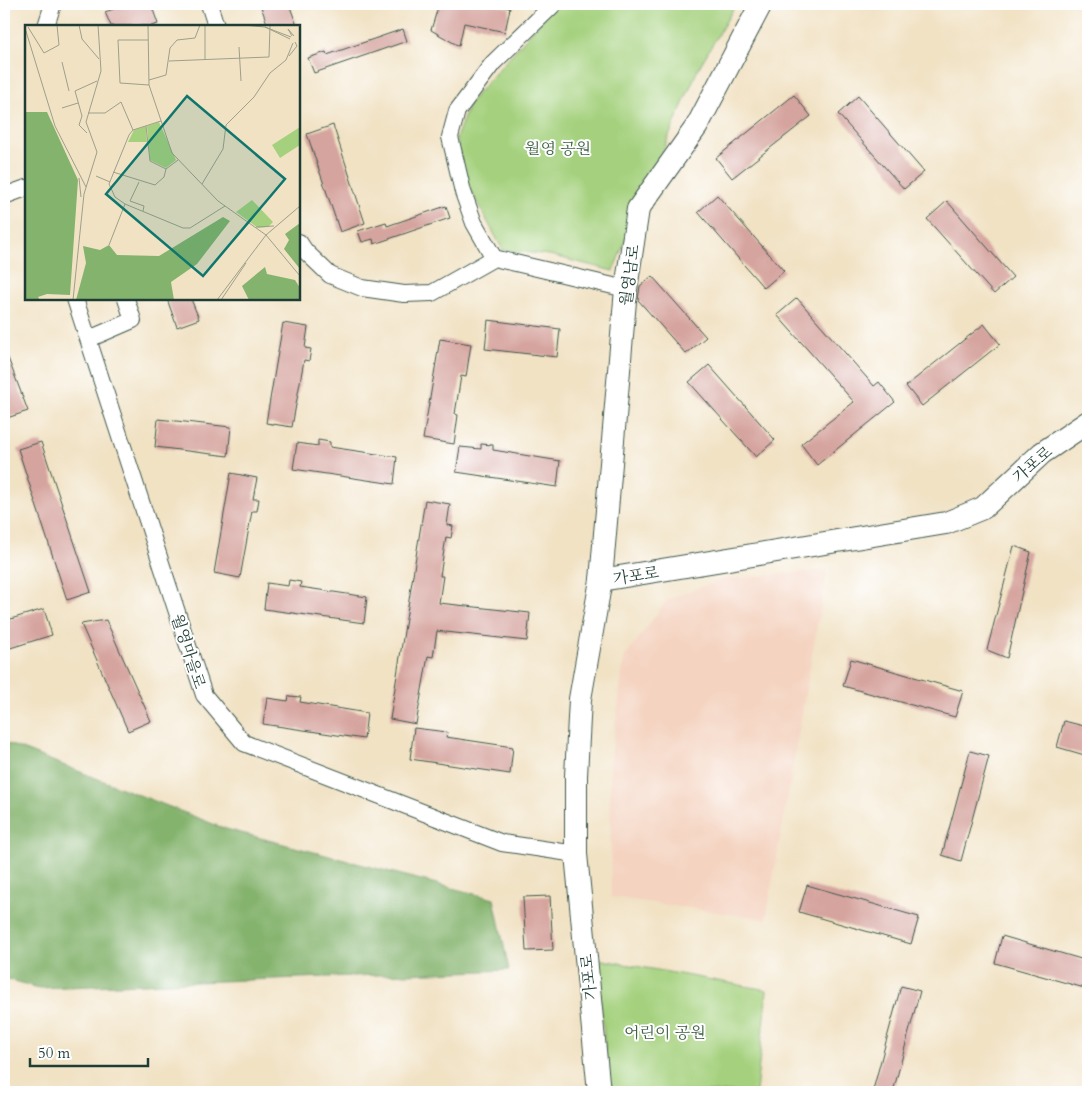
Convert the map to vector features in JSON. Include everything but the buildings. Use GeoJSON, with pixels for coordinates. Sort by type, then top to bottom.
{"type":"FeatureCollection","features":[{"type":"Feature","properties":{"kind":"main road","name":"월영남로"},"geometry":{"type":"LineString","coordinates":[[600,580],[626,289],[638,209],[697,126],[761,4]]}},
{"type":"Feature","properties":{"kind":"main road","name":"가포로"},"geometry":{"type":"LineString","coordinates":[[599,1092],[576,854],[576,776],[580,699],[600,580],[946,523],[983,508],[1042,453],[1088,422]]}},
{"type":"Feature","properties":{"kind":"street"},"geometry":{"type":"LineString","coordinates":[[46,25],[53,4]]}},
{"type":"Feature","properties":{"kind":"street"},"geometry":{"type":"LineString","coordinates":[[209,4],[216,25]]}},
{"type":"Feature","properties":{"kind":"street"},"geometry":{"type":"LineString","coordinates":[[494,258],[474,223],[463,192],[450,137],[456,111],[493,63],[554,4]]}},
{"type":"Feature","properties":{"kind":"street"},"geometry":{"type":"LineString","coordinates":[[4,196],[25,188]]}},
{"type":"Feature","properties":{"kind":"street"},"geometry":{"type":"LineString","coordinates":[[300,244],[305,251],[330,275],[362,288],[404,294],[432,292],[494,258],[626,289]]}},
{"type":"Feature","properties":{"kind":"street","name":"월영마을로"},"geometry":{"type":"LineString","coordinates":[[75,300],[204,695],[244,743],[502,842],[576,854]]}},
{"type":"Feature","properties":{"kind":"street"},"geometry":{"type":"LineString","coordinates":[[89,339],[133,320],[126,300]]}},
{"type":"Feature","properties":{"kind":"shaded area"},"geometry":{"type":"Polygon","coordinates":[[[827,570],[766,919],[611,897],[610,767],[624,658],[668,599],[723,579],[827,570]]]}},
{"type":"Feature","properties":{"kind":"green space","name":"월영 공원"},"geometry":{"type":"Polygon","coordinates":[[[556,4],[736,4],[698,69],[613,271],[550,255],[503,250],[467,184],[456,138],[470,102],[556,4]]]}},
{"type":"Feature","properties":{"kind":"green space"},"geometry":{"type":"Polygon","coordinates":[[[4,742],[226,829],[494,899],[509,970],[39,988],[4,978],[4,742]]]}},
{"type":"Feature","properties":{"kind":"green space","name":"어린이 공원"},"geometry":{"type":"Polygon","coordinates":[[[597,959],[767,990],[756,1092],[609,1092],[597,959]]]}}]}
